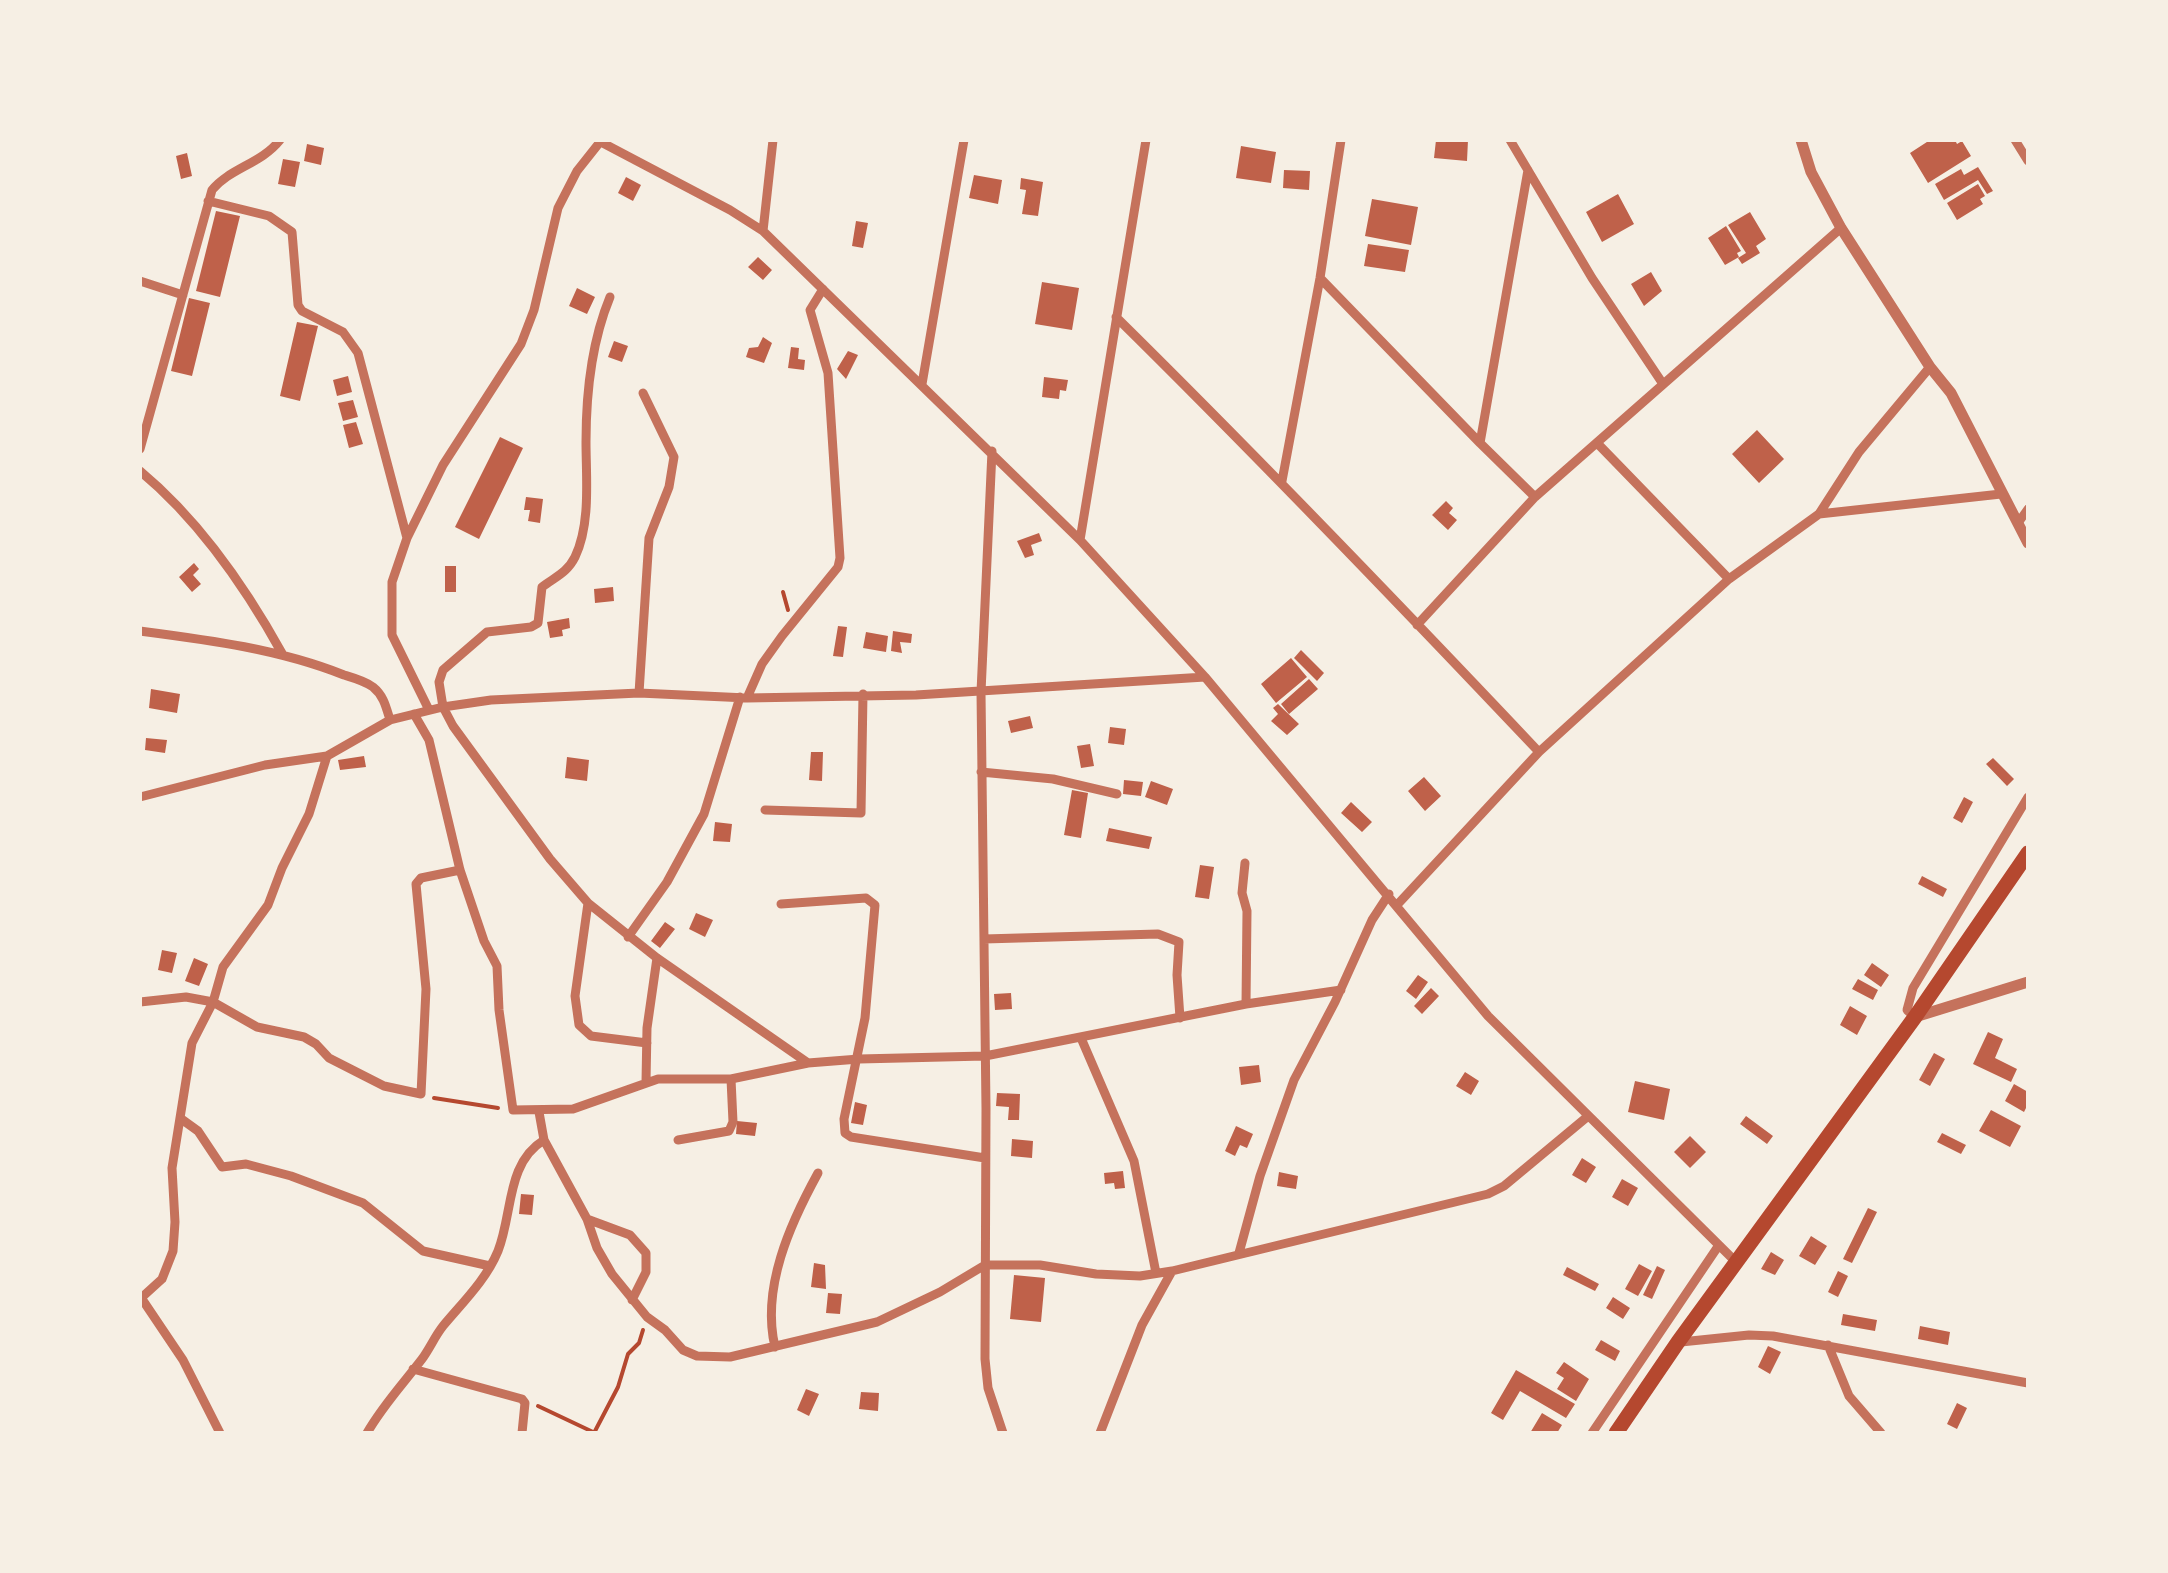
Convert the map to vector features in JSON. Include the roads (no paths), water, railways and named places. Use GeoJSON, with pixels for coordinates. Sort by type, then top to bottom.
{"type":"FeatureCollection","features":[{"type":"Feature","properties":{"kind":"main road"},"geometry":{"type":"LineString","coordinates":[[1616,1433],[2028,853]]}},
{"type":"Feature","properties":{"kind":"street"},"geometry":{"type":"LineString","coordinates":[[140,449],[208,200],[218,182],[258,162],[280,140]]}},
{"type":"Feature","properties":{"kind":"street"},"geometry":{"type":"LineString","coordinates":[[763,231],[773,140]]}},
{"type":"Feature","properties":{"kind":"street"},"geometry":{"type":"LineString","coordinates":[[922,384],[964,140]]}},
{"type":"Feature","properties":{"kind":"street"},"geometry":{"type":"LineString","coordinates":[[1080,540],[1146,140]]}},
{"type":"Feature","properties":{"kind":"street"},"geometry":{"type":"LineString","coordinates":[[1282,480],[1320,278],[1340,140]]}},
{"type":"Feature","properties":{"kind":"street"},"geometry":{"type":"LineString","coordinates":[[1510,140],[1592,278],[1663,384]]}},
{"type":"Feature","properties":{"kind":"street"},"geometry":{"type":"LineString","coordinates":[[1801,140],[1812,172],[1841,228],[1930,368],[1951,393],[2028,544]]}},
{"type":"Feature","properties":{"kind":"street"},"geometry":{"type":"LineString","coordinates":[[2015,140],[2028,162]]}},
{"type":"Feature","properties":{"kind":"street"},"geometry":{"type":"LineString","coordinates":[[429,710],[390,624],[392,582],[407,538],[443,465],[521,344],[534,310],[558,208],[599,141],[763,231],[992,452],[1080,540],[1205,677],[1488,1016],[1736,1262]]}},
{"type":"Feature","properties":{"kind":"street"},"geometry":{"type":"LineString","coordinates":[[1480,443],[1528,170]]}},
{"type":"Feature","properties":{"kind":"street"},"geometry":{"type":"LineString","coordinates":[[208,200],[269,216],[292,232],[298,305],[343,332],[358,354],[407,538]]}},
{"type":"Feature","properties":{"kind":"street"},"geometry":{"type":"LineString","coordinates":[[1416,625],[1535,497],[1841,228]]}},
{"type":"Feature","properties":{"kind":"street"},"geometry":{"type":"LineString","coordinates":[[1320,278],[1535,497]]}},
{"type":"Feature","properties":{"kind":"street"},"geometry":{"type":"LineString","coordinates":[[140,281],[182,294]]}},
{"type":"Feature","properties":{"kind":"street"},"geometry":{"type":"LineString","coordinates":[[628,936],[674,870],[704,814],[744,698],[762,664],[838,568],[828,373],[810,310],[823,290]]}},
{"type":"Feature","properties":{"kind":"street"},"geometry":{"type":"LineString","coordinates":[[610,297],[596,332],[590,366],[585,498],[577,554],[562,576],[542,586],[538,623],[487,632],[442,670],[439,682],[444,707],[452,726],[550,859],[588,903],[657,958],[808,1063]]}},
{"type":"Feature","properties":{"kind":"street"},"geometry":{"type":"LineString","coordinates":[[1116,317],[1282,480],[1356,564],[1539,752]]}},
{"type":"Feature","properties":{"kind":"street"},"geometry":{"type":"LineString","coordinates":[[1398,905],[1539,752],[1729,579],[1819,514],[1859,452],[1930,368]]}},
{"type":"Feature","properties":{"kind":"street"},"geometry":{"type":"LineString","coordinates":[[638,693],[649,538],[669,488],[674,457],[643,393]]}},
{"type":"Feature","properties":{"kind":"street"},"geometry":{"type":"LineString","coordinates":[[1598,444],[1729,579]]}},
{"type":"Feature","properties":{"kind":"street"},"geometry":{"type":"LineString","coordinates":[[992,452],[981,692],[984,1265],[986,1374],[1002,1433]]}},
{"type":"Feature","properties":{"kind":"street"},"geometry":{"type":"LineString","coordinates":[[140,472],[180,509],[239,582],[282,655]]}},
{"type":"Feature","properties":{"kind":"street"},"geometry":{"type":"LineString","coordinates":[[1819,514],[2001,494]]}},
{"type":"Feature","properties":{"kind":"street"},"geometry":{"type":"LineString","coordinates":[[2018,522],[2028,509]]}},
{"type":"Feature","properties":{"kind":"street"},"geometry":{"type":"LineString","coordinates":[[140,631],[282,655],[369,684],[384,700],[390,720]]}},
{"type":"Feature","properties":{"kind":"street"},"geometry":{"type":"LineString","coordinates":[[140,797],[265,765],[327,756],[390,720],[444,707],[520,698],[638,693],[744,698],[981,692],[1205,677]]}},
{"type":"Feature","properties":{"kind":"street"},"geometry":{"type":"LineString","coordinates":[[765,810],[861,813],[863,694]]}},
{"type":"Feature","properties":{"kind":"street"},"geometry":{"type":"LineString","coordinates":[[414,714],[430,740],[460,870],[498,972],[499,1010],[513,1110],[538,1112],[588,1106],[646,1082],[676,1077],[732,1078],[808,1063],[859,1059],[985,1056],[1246,1004],[1341,990]]}},
{"type":"Feature","properties":{"kind":"street"},"geometry":{"type":"LineString","coordinates":[[220,1433],[183,1360],[141,1299],[162,1279],[172,1251],[172,1168],[189,1052],[213,1002],[224,967],[268,905],[309,814],[327,756]]}},
{"type":"Feature","properties":{"kind":"street"},"geometry":{"type":"LineString","coordinates":[[981,772],[1052,779],[1117,794]]}},
{"type":"Feature","properties":{"kind":"street"},"geometry":{"type":"LineString","coordinates":[[2028,797],[1913,988],[1907,1010],[1915,1017],[2028,982]]}},
{"type":"Feature","properties":{"kind":"street"},"geometry":{"type":"LineString","coordinates":[[1245,864],[1242,893],[1246,911],[1246,1004]]}},
{"type":"Feature","properties":{"kind":"street"},"geometry":{"type":"LineString","coordinates":[[140,1002],[197,997],[213,1002],[257,1028],[304,1038],[329,1058],[384,1086],[421,1094],[426,989],[416,884],[422,878],[460,870]]}},
{"type":"Feature","properties":{"kind":"street"},"geometry":{"type":"LineString","coordinates":[[1239,1253],[1260,1176],[1294,1080],[1388,894]]}},
{"type":"Feature","properties":{"kind":"street"},"geometry":{"type":"LineString","coordinates":[[780,904],[866,898],[875,906],[873,956],[859,1059],[844,1119],[845,1133],[851,1138],[985,1158]]}},
{"type":"Feature","properties":{"kind":"street"},"geometry":{"type":"LineString","coordinates":[[588,903],[574,996],[579,1025],[592,1036],[646,1043]]}},
{"type":"Feature","properties":{"kind":"street"},"geometry":{"type":"LineString","coordinates":[[984,939],[1158,934],[1171,937],[1179,942],[1176,975],[1180,1018]]}},
{"type":"Feature","properties":{"kind":"street"},"geometry":{"type":"LineString","coordinates":[[646,1082],[649,998],[657,958]]}},
{"type":"Feature","properties":{"kind":"street"},"geometry":{"type":"LineString","coordinates":[[1080,1038],[1134,1162],[1156,1273]]}},
{"type":"Feature","properties":{"kind":"street"},"geometry":{"type":"LineString","coordinates":[[678,1140],[729,1130],[733,1122],[732,1078]]}},
{"type":"Feature","properties":{"kind":"street"},"geometry":{"type":"LineString","coordinates":[[538,1112],[544,1140],[587,1219],[597,1248],[632,1300],[683,1350],[716,1358],[877,1322],[940,1292],[984,1265],[1040,1264],[1096,1274],[1140,1276],[1488,1194],[1504,1186],[1587,1116]]}},
{"type":"Feature","properties":{"kind":"street"},"geometry":{"type":"LineString","coordinates":[[180,1118],[198,1131],[222,1167],[246,1164],[291,1176],[363,1203],[423,1251],[490,1266]]}},
{"type":"Feature","properties":{"kind":"street"},"geometry":{"type":"LineString","coordinates":[[366,1433],[490,1266],[507,1224],[520,1162],[544,1140]]}},
{"type":"Feature","properties":{"kind":"street"},"geometry":{"type":"LineString","coordinates":[[776,1347],[770,1313],[786,1238],[818,1173]]}},
{"type":"Feature","properties":{"kind":"street"},"geometry":{"type":"LineString","coordinates":[[587,1219],[630,1235],[646,1253],[646,1272],[632,1300]]}},
{"type":"Feature","properties":{"kind":"street"},"geometry":{"type":"LineString","coordinates":[[1592,1433],[1719,1244]]}},
{"type":"Feature","properties":{"kind":"street"},"geometry":{"type":"LineString","coordinates":[[1100,1433],[1142,1325],[1172,1271]]}},
{"type":"Feature","properties":{"kind":"street"},"geometry":{"type":"LineString","coordinates":[[1678,1342],[1749,1335],[1828,1345],[2028,1383]]}},
{"type":"Feature","properties":{"kind":"street"},"geometry":{"type":"LineString","coordinates":[[1828,1345],[1849,1396],[1880,1433]]}},
{"type":"Feature","properties":{"kind":"street"},"geometry":{"type":"LineString","coordinates":[[413,1369],[524,1400],[522,1433]]}}]}
